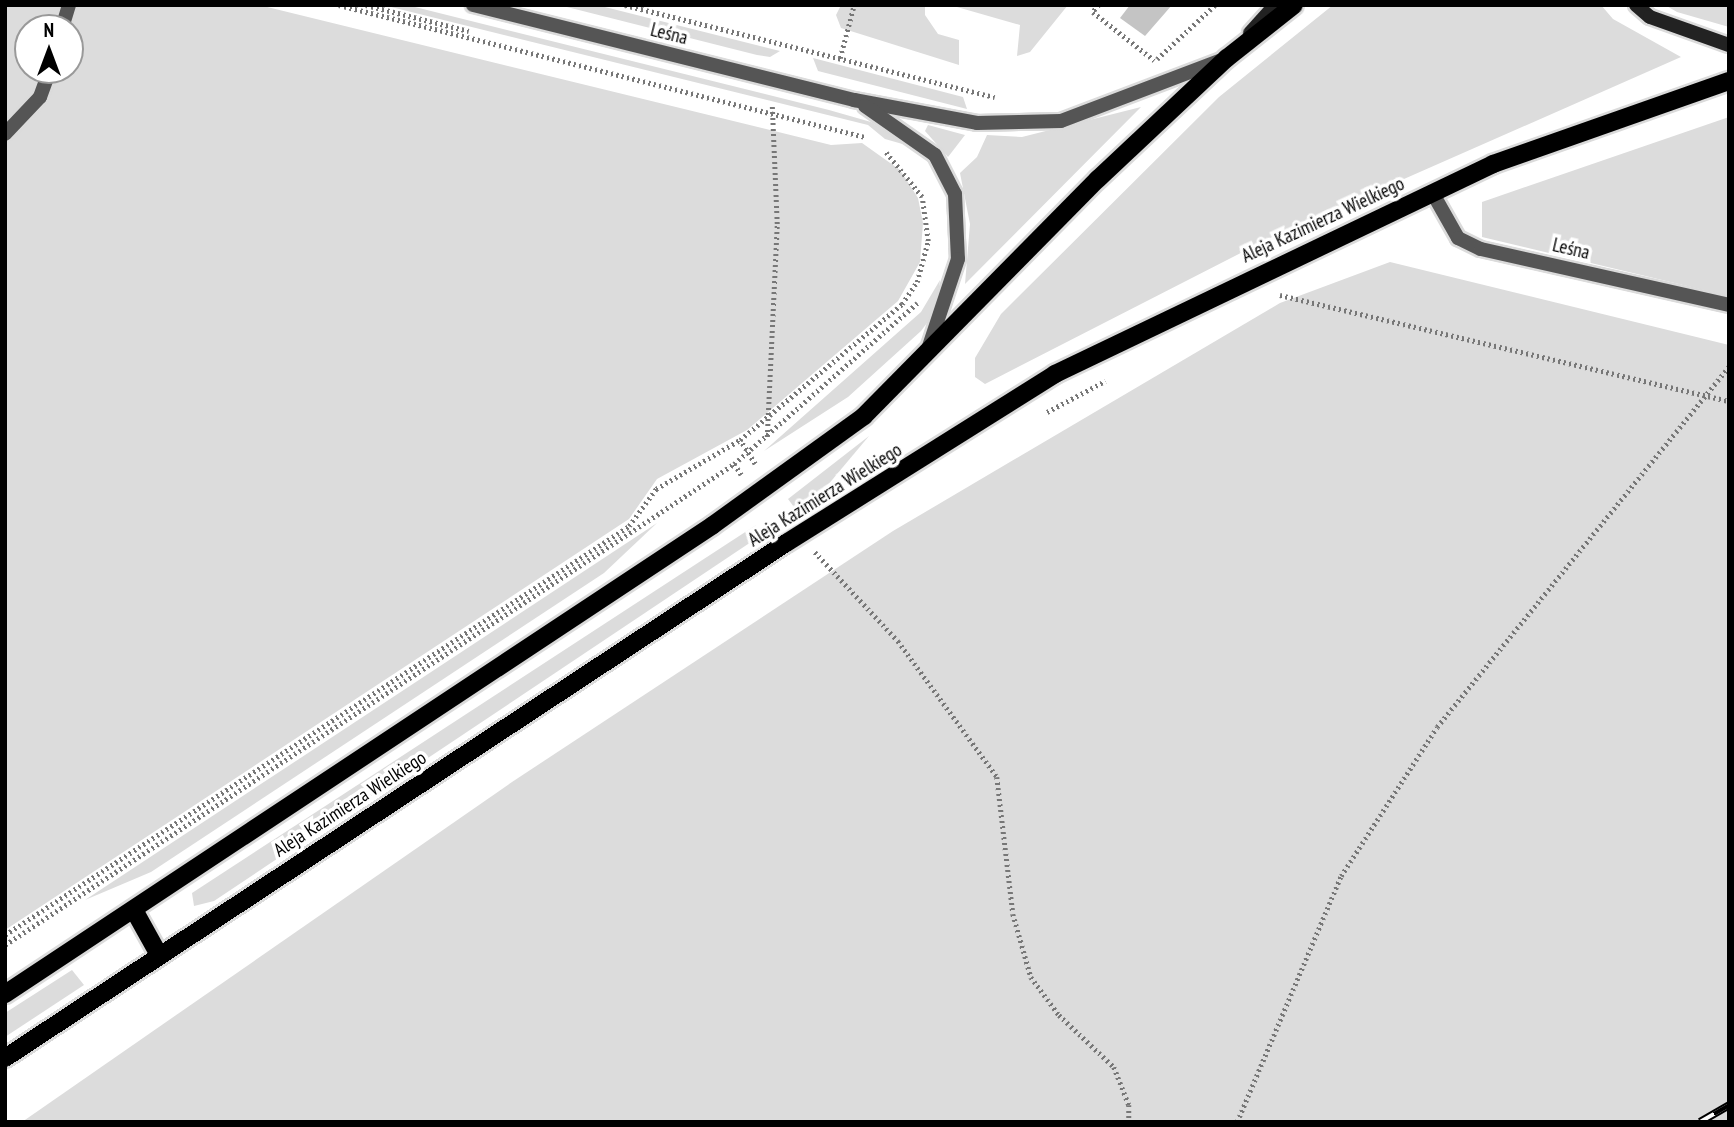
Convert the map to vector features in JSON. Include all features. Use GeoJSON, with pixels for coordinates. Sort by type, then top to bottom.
{"type":"FeatureCollection","features":[{"type":"Feature","properties":{"kind":"main road","name":"Aleja Kazimierza Wielkiego"},"geometry":{"type":"LineString","coordinates":[[5,994],[756,496],[864,416],[924,360],[1098,179],[1227,58],[1294,5]]}},
{"type":"Feature","properties":{"kind":"main road","name":"Aleja Kazimierza Wielkiego"},"geometry":{"type":"LineString","coordinates":[[5,1058],[159,955],[1055,374],[1432,192],[1599,123],[1729,81]]}},
{"type":"Feature","properties":{"kind":"main road"},"geometry":{"type":"LineString","coordinates":[[134,910],[159,955]]}},
{"type":"Feature","properties":{"kind":"street","name":"Leśna"},"geometry":{"type":"LineString","coordinates":[[473,5],[854,100],[977,122],[1061,121],[1227,58]]}},
{"type":"Feature","properties":{"kind":"street"},"geometry":{"type":"LineString","coordinates":[[1227,58],[1275,5]]}},
{"type":"Feature","properties":{"kind":"street"},"geometry":{"type":"LineString","coordinates":[[1636,5],[1650,17],[1729,45]]}},
{"type":"Feature","properties":{"kind":"street"},"geometry":{"type":"LineString","coordinates":[[5,134],[40,97],[45,84]]}},
{"type":"Feature","properties":{"kind":"street"},"geometry":{"type":"LineString","coordinates":[[854,100],[935,155],[955,194],[958,259],[924,360]]}},
{"type":"Feature","properties":{"kind":"street","name":"Leśna"},"geometry":{"type":"LineString","coordinates":[[1432,192],[1458,238],[1481,249],[1729,305]]}},
{"type":"Feature","properties":{"kind":"path"},"geometry":{"type":"LineString","coordinates":[[338,5],[871,136],[772,106],[366,5]]}},
{"type":"Feature","properties":{"kind":"path"},"geometry":{"type":"LineString","coordinates":[[625,5],[1006,99]]}},
{"type":"Feature","properties":{"kind":"path"},"geometry":{"type":"LineString","coordinates":[[840,58],[854,5]]}},
{"type":"Feature","properties":{"kind":"path"},"geometry":{"type":"LineString","coordinates":[[1098,5],[1093,12],[1155,61]]}},
{"type":"Feature","properties":{"kind":"path"},"geometry":{"type":"LineString","coordinates":[[1145,67],[1155,61],[1215,5]]}},
{"type":"Feature","properties":{"kind":"path"},"geometry":{"type":"LineString","coordinates":[[767,436],[777,224],[772,106]]}},
{"type":"Feature","properties":{"kind":"path"},"geometry":{"type":"LineString","coordinates":[[757,430],[902,304],[920,272],[928,241],[922,197],[878,142],[901,155]]}},
{"type":"Feature","properties":{"kind":"path"},"geometry":{"type":"LineString","coordinates":[[5,944],[734,464],[910,313],[926,290]]}},
{"type":"Feature","properties":{"kind":"path"},"geometry":{"type":"LineString","coordinates":[[1270,293],[1729,401]]}},
{"type":"Feature","properties":{"kind":"path"},"geometry":{"type":"LineString","coordinates":[[1237,1122],[1341,876],[1437,727],[1709,396],[1729,366]]}},
{"type":"Feature","properties":{"kind":"path"},"geometry":{"type":"LineString","coordinates":[[1034,419],[1117,375]]}},
{"type":"Feature","properties":{"kind":"path"},"geometry":{"type":"LineString","coordinates":[[5,935],[629,526],[656,489],[740,440]]}},
{"type":"Feature","properties":{"kind":"path"},"geometry":{"type":"LineString","coordinates":[[734,464],[756,496]]}},
{"type":"Feature","properties":{"kind":"path"},"geometry":{"type":"LineString","coordinates":[[816,554],[898,641],[997,777],[1013,914],[1031,977],[1059,1015],[1114,1067],[1129,1105],[1129,1122]]}},
{"type":"Feature","properties":{"kind":"shaded area"},"geometry":{"type":"Polygon","coordinates":[[[5,5],[259,5],[831,145],[862,143],[900,170],[918,198],[923,223],[920,262],[898,301],[747,430],[657,479],[629,519],[5,930],[5,5]]]}},
{"type":"Feature","properties":{"kind":"shaded area"},"geometry":{"type":"Polygon","coordinates":[[[383,5],[407,5],[829,110],[871,122],[906,145],[885,139],[868,125],[383,5]]]}},
{"type":"Feature","properties":{"kind":"shaded area"},"geometry":{"type":"Polygon","coordinates":[[[559,5],[597,5],[780,51],[770,57],[757,55],[559,5]]]}},
{"type":"Feature","properties":{"kind":"shaded area"},"geometry":{"type":"Polygon","coordinates":[[[841,5],[925,5],[925,15],[938,34],[959,40],[959,65],[841,28],[836,15],[841,5]]]}},
{"type":"Feature","properties":{"kind":"shaded area"},"geometry":{"type":"Polygon","coordinates":[[[950,5],[1068,5],[1030,52],[1017,56],[1020,25],[950,5]]]}},
{"type":"Feature","properties":{"kind":"shaded area"},"geometry":{"type":"Polygon","coordinates":[[[1333,5],[1601,5],[1613,19],[1681,57],[1270,238],[985,384],[975,377],[975,358],[1001,314],[1219,97],[1333,5]]]}},
{"type":"Feature","properties":{"kind":"shaded area"},"geometry":{"type":"Polygon","coordinates":[[[1665,5],[1729,5],[1729,27],[1677,12],[1665,5]]]}},
{"type":"Feature","properties":{"kind":"shaded area"},"geometry":{"type":"Polygon","coordinates":[[[813,58],[963,97],[967,109],[818,71],[813,58]]]}},
{"type":"Feature","properties":{"kind":"shaded area"},"geometry":{"type":"Polygon","coordinates":[[[1141,107],[965,284],[970,224],[960,173],[977,157],[987,135],[1022,137],[1141,107]]]}},
{"type":"Feature","properties":{"kind":"shaded area"},"geometry":{"type":"Polygon","coordinates":[[[1729,117],[1729,296],[1482,237],[1482,202],[1729,117]]]}},
{"type":"Feature","properties":{"kind":"shaded area"},"geometry":{"type":"Polygon","coordinates":[[[928,125],[965,135],[948,157],[925,131],[928,125]]]}},
{"type":"Feature","properties":{"kind":"shaded area"},"geometry":{"type":"Polygon","coordinates":[[[1390,262],[1729,345],[1729,1122],[22,1122],[512,782],[893,531],[1280,303],[1390,262]]]}},
{"type":"Feature","properties":{"kind":"shaded area"},"geometry":{"type":"Polygon","coordinates":[[[940,280],[936,311],[921,331],[848,397],[764,451],[921,312],[940,280]]]}},
{"type":"Feature","properties":{"kind":"shaded area"},"geometry":{"type":"Polygon","coordinates":[[[869,436],[827,486],[794,507],[788,499],[869,436]]]}},
{"type":"Feature","properties":{"kind":"shaded area"},"geometry":{"type":"Polygon","coordinates":[[[657,523],[604,573],[151,872],[85,900],[657,523]]]}},
{"type":"Feature","properties":{"kind":"shaded area"},"geometry":{"type":"Polygon","coordinates":[[[756,525],[763,534],[214,901],[194,906],[192,893],[756,525]]]}},
{"type":"Feature","properties":{"kind":"shaded area"},"geometry":{"type":"Polygon","coordinates":[[[72,970],[84,985],[5,1037],[5,1013],[72,970]]]}},
{"type":"Feature","properties":{"kind":"building"},"geometry":{"type":"Polygon","coordinates":[[[1130,5],[1172,5],[1145,36],[1120,18],[1130,5]]]}},
{"type":"Feature","properties":{"kind":"railway"},"geometry":{"type":"LineString","coordinates":[[1700,1122],[1729,1105]]}}]}
